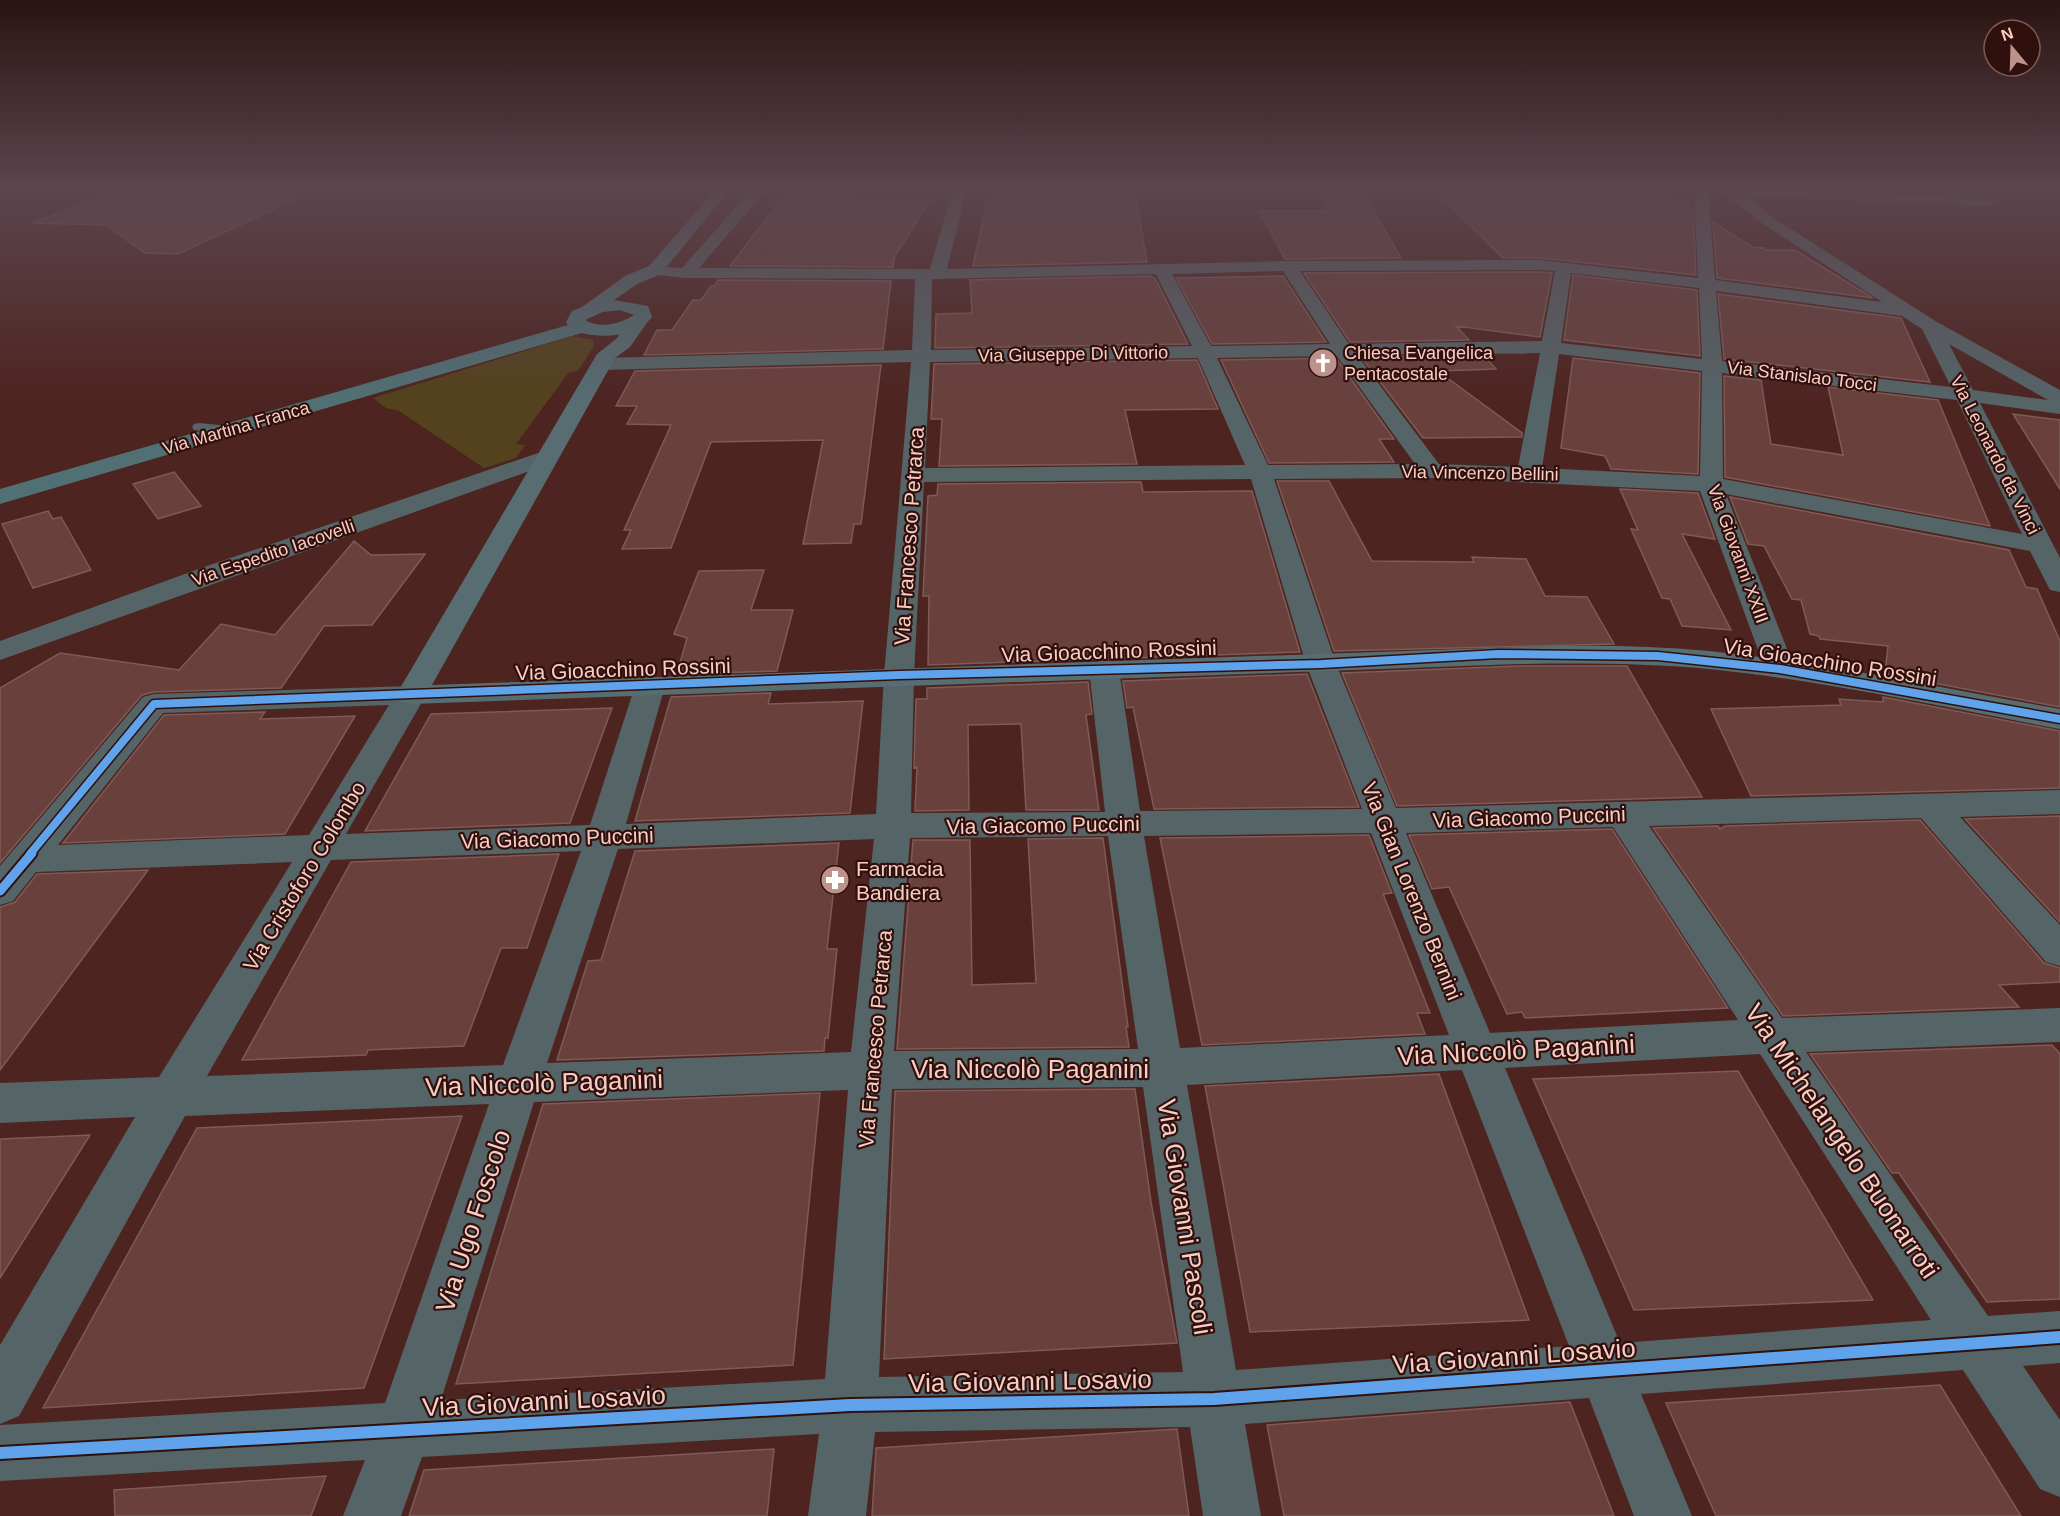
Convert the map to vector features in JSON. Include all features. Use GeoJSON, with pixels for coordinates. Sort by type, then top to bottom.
{"type":"FeatureCollection","features":[{"type":"Feature","properties":{"kind":"main road","name":"Via Martina Franca"},"geometry":{"type":"LineString","coordinates":[[0,497],[472,358],[586,320],[631,280],[655,270],[664,259]]}},
{"type":"Feature","properties":{"kind":"main road"},"geometry":{"type":"LineString","coordinates":[[586,320],[620,305],[645,305],[659,280],[655,270]]}},
{"type":"Feature","properties":{"kind":"street"},"geometry":{"type":"LineString","coordinates":[[686,273],[699,259]]}},
{"type":"Feature","properties":{"kind":"street","name":"Via Francesco Petrarca"},"geometry":{"type":"LineString","coordinates":[[837,1516],[850,1405],[872,1070],[893,826],[899,675],[921,356],[931,274],[936,259]]}},
{"type":"Feature","properties":{"kind":"street","name":"Via Giovanni XXIII"},"geometry":{"type":"LineString","coordinates":[[1705,259],[1712,366],[1712,474],[1710,484],[1780,669]]}},
{"type":"Feature","properties":{"kind":"street"},"geometry":{"type":"LineString","coordinates":[[1826,259],[1930,326],[2060,398]]}},
{"type":"Feature","properties":{"kind":"street"},"geometry":{"type":"LineString","coordinates":[[655,270],[686,273],[931,274],[1288,266],[1564,266],[1905,310]]}},
{"type":"Feature","properties":{"kind":"street"},"geometry":{"type":"LineString","coordinates":[[1288,266],[1343,350],[1432,471]]}},
{"type":"Feature","properties":{"kind":"street"},"geometry":{"type":"LineString","coordinates":[[1529,474],[1547,348],[1564,266]]}},
{"type":"Feature","properties":{"kind":"street","name":"Via Gian Lorenzo Bernini"},"geometry":{"type":"LineString","coordinates":[[1161,268],[1205,352],[1260,472],[1321,664],[1663,1516]]}},
{"type":"Feature","properties":{"kind":"street","name":"Via Cristoforo Colombo"},"geometry":{"type":"LineString","coordinates":[[0,1397],[172,1096],[411,695],[547,457],[605,359],[624,343],[645,305]]}},
{"type":"Feature","properties":{"kind":"street"},"geometry":{"type":"LineString","coordinates":[[586,320],[605,334],[605,359]]}},
{"type":"Feature","properties":{"kind":"street","name":"Via Leonardo da Vinci"},"geometry":{"type":"LineString","coordinates":[[1930,326],[2060,584]]}},
{"type":"Feature","properties":{"kind":"street","name":"Via Giuseppe Di Vittorio"},"geometry":{"type":"LineString","coordinates":[[605,359],[1547,348]]}},
{"type":"Feature","properties":{"kind":"street","name":"Via Stanislao Tocci"},"geometry":{"type":"LineString","coordinates":[[1547,348],[2060,408]]}},
{"type":"Feature","properties":{"kind":"street","name":"Via Espedito Iacovelli"},"geometry":{"type":"LineString","coordinates":[[0,651],[216,572],[547,457]]}},
{"type":"Feature","properties":{"kind":"street","name":"Via Vincenzo Bellini"},"geometry":{"type":"LineString","coordinates":[[913,475],[1432,471],[1710,484],[2040,545]]}},
{"type":"Feature","properties":{"kind":"street","name":"Via Gioacchino Rossini"},"geometry":{"type":"LineString","coordinates":[[27,859],[154,704],[899,675],[1321,664],[1498,654],[1658,656],[1780,669],[2060,719]]}},
{"type":"Feature","properties":{"kind":"street","name":"Via Giovanni Pascoli"},"geometry":{"type":"LineString","coordinates":[[1104,669],[1124,824],[1232,1516]]}},
{"type":"Feature","properties":{"kind":"street","name":"Via Ugo Foscolo"},"geometry":{"type":"LineString","coordinates":[[372,1516],[404,1430],[518,1084],[604,837],[650,686]]}},
{"type":"Feature","properties":{"kind":"street","name":"Via Giacomo Puccini"},"geometry":{"type":"LineString","coordinates":[[27,859],[893,826],[1384,821],[2060,802]]}},
{"type":"Feature","properties":{"kind":"street"},"geometry":{"type":"LineString","coordinates":[[1929,805],[2060,951]]}},
{"type":"Feature","properties":{"kind":"street","name":"Via Michelangelo Buonarroti"},"geometry":{"type":"LineString","coordinates":[[1623,814],[2060,1469]]}},
{"type":"Feature","properties":{"kind":"street"},"geometry":{"type":"LineString","coordinates":[[0,891],[27,859]]}},
{"type":"Feature","properties":{"kind":"street","name":"Via Niccolò Paganini"},"geometry":{"type":"LineString","coordinates":[[0,1103],[872,1070],[1162,1068],[1770,1036],[2060,1025]]}},
{"type":"Feature","properties":{"kind":"street","name":"Via Giovanni Losavio"},"geometry":{"type":"LineString","coordinates":[[0,1453],[850,1405],[1214,1399],[2060,1337]]}},
{"type":"Feature","properties":{"kind":"lane"},"geometry":{"type":"LineString","coordinates":[[199,427],[229,430]]}},
{"type":"Feature","properties":{"kind":"shaded area"},"geometry":{"type":"Polygon","coordinates":[[[573,336],[593,340],[594,346],[578,371],[569,372],[516,444],[525,445],[516,458],[484,468],[399,411],[386,408],[373,398],[573,336]]]}},
{"type":"Feature","properties":{"kind":"building"},"geometry":{"type":"Polygon","coordinates":[[[736,259],[894,259],[893,267],[730,266],[736,259]]]}},
{"type":"Feature","properties":{"kind":"building"},"geometry":{"type":"Polygon","coordinates":[[[975,259],[1146,259],[1147,262],[973,266],[975,259]]]}},
{"type":"Feature","properties":{"kind":"building"},"geometry":{"type":"Polygon","coordinates":[[[1547,259],[1695,259],[1696,275],[1547,259]]]}},
{"type":"Feature","properties":{"kind":"building"},"geometry":{"type":"Polygon","coordinates":[[[1716,259],[1809,259],[1873,298],[1717,278],[1716,259]]]}},
{"type":"Feature","properties":{"kind":"building"},"geometry":{"type":"Polygon","coordinates":[[[1304,273],[1552,273],[1540,337],[1456,326],[1469,340],[1350,342],[1304,273]]]}},
{"type":"Feature","properties":{"kind":"building"},"geometry":{"type":"Polygon","coordinates":[[[1573,275],[1697,290],[1700,356],[1564,340],[1573,275]]]}},
{"type":"Feature","properties":{"kind":"building"},"geometry":{"type":"Polygon","coordinates":[[[1149,276],[1155,278],[1188,344],[935,348],[936,314],[972,313],[970,280],[1149,276]]]}},
{"type":"Feature","properties":{"kind":"building"},"geometry":{"type":"Polygon","coordinates":[[[1283,276],[1326,342],[1212,344],[1176,278],[1283,276]]]}},
{"type":"Feature","properties":{"kind":"building"},"geometry":{"type":"Polygon","coordinates":[[[718,280],[891,281],[883,349],[644,355],[657,330],[672,330],[693,300],[701,300],[718,280]]]}},
{"type":"Feature","properties":{"kind":"building"},"geometry":{"type":"Polygon","coordinates":[[[1718,294],[1901,318],[1930,382],[1724,359],[1718,294]]]}},
{"type":"Feature","properties":{"kind":"building"},"geometry":{"type":"Polygon","coordinates":[[[1484,356],[1496,369],[1438,371],[1522,433],[1522,437],[1423,438],[1361,357],[1484,356]]]}},
{"type":"Feature","properties":{"kind":"building"},"geometry":{"type":"Polygon","coordinates":[[[1336,358],[1394,439],[1379,439],[1394,462],[1269,463],[1221,360],[1336,358]]]}},
{"type":"Feature","properties":{"kind":"building"},"geometry":{"type":"Polygon","coordinates":[[[1573,358],[1700,373],[1698,474],[1611,469],[1605,456],[1561,448],[1573,358]]]}},
{"type":"Feature","properties":{"kind":"building"},"geometry":{"type":"Polygon","coordinates":[[[1197,360],[1218,409],[1125,410],[1137,464],[939,466],[942,419],[931,419],[934,364],[1197,360]]]}},
{"type":"Feature","properties":{"kind":"building"},"geometry":{"type":"Polygon","coordinates":[[[881,365],[861,524],[854,524],[851,543],[803,544],[823,440],[711,442],[671,548],[622,549],[631,530],[624,530],[671,425],[627,424],[637,406],[616,406],[635,371],[881,365]]]}},
{"type":"Feature","properties":{"kind":"building"},"geometry":{"type":"Polygon","coordinates":[[[1724,376],[1761,380],[1771,444],[1843,455],[1828,387],[1938,400],[1990,526],[1725,477],[1724,376]]]}},
{"type":"Feature","properties":{"kind":"building"},"geometry":{"type":"Polygon","coordinates":[[[2013,414],[2060,420],[2060,489],[2013,414]]]}},
{"type":"Feature","properties":{"kind":"building"},"geometry":{"type":"Polygon","coordinates":[[[174,472],[201,506],[158,519],[133,484],[174,472]]]}},
{"type":"Feature","properties":{"kind":"building"},"geometry":{"type":"Polygon","coordinates":[[[1277,481],[1329,481],[1372,561],[1474,562],[1472,557],[1526,559],[1545,596],[1587,597],[1614,644],[1334,651],[1277,481]]]}},
{"type":"Feature","properties":{"kind":"building"},"geometry":{"type":"Polygon","coordinates":[[[1141,482],[1143,492],[1252,491],[1300,652],[928,665],[929,596],[923,596],[928,496],[937,495],[938,484],[1141,482]]]}},
{"type":"Feature","properties":{"kind":"building"},"geometry":{"type":"Polygon","coordinates":[[[1620,489],[1698,493],[1715,539],[1682,534],[1731,630],[1682,626],[1670,599],[1662,598],[1631,529],[1638,530],[1620,489]]]}},
{"type":"Feature","properties":{"kind":"building"},"geometry":{"type":"Polygon","coordinates":[[[1730,497],[2009,550],[2026,587],[2037,589],[2060,641],[2060,707],[1885,674],[1888,646],[1820,639],[1819,636],[1810,634],[1801,600],[1792,599],[1764,546],[1748,544],[1730,497]]]}},
{"type":"Feature","properties":{"kind":"building"},"geometry":{"type":"Polygon","coordinates":[[[48,511],[53,519],[61,517],[91,570],[33,588],[2,524],[48,511]]]}},
{"type":"Feature","properties":{"kind":"building"},"geometry":{"type":"Polygon","coordinates":[[[354,541],[371,555],[425,554],[372,625],[324,626],[281,688],[154,692],[142,695],[0,863],[0,688],[60,653],[179,670],[221,624],[275,635],[354,541]]]}},
{"type":"Feature","properties":{"kind":"building"},"geometry":{"type":"Polygon","coordinates":[[[764,570],[751,610],[793,610],[777,671],[677,674],[687,638],[674,634],[699,571],[764,570]]]}},
{"type":"Feature","properties":{"kind":"building"},"geometry":{"type":"Polygon","coordinates":[[[1518,666],[1627,666],[1702,797],[1397,806],[1342,673],[1518,666]]]}},
{"type":"Feature","properties":{"kind":"building"},"geometry":{"type":"Polygon","coordinates":[[[1307,674],[1359,807],[1154,809],[1133,707],[1127,708],[1123,681],[1307,674]]]}},
{"type":"Feature","properties":{"kind":"building"},"geometry":{"type":"Polygon","coordinates":[[[1088,682],[1092,714],[1086,715],[1099,810],[1026,810],[1021,724],[968,725],[969,810],[915,811],[916,699],[927,699],[927,688],[1088,682]]]}},
{"type":"Feature","properties":{"kind":"building"},"geometry":{"type":"Polygon","coordinates":[[[771,693],[768,704],[863,701],[850,813],[635,821],[671,697],[771,693]]]}},
{"type":"Feature","properties":{"kind":"building"},"geometry":{"type":"Polygon","coordinates":[[[1883,697],[2060,731],[2060,788],[1751,796],[1711,709],[1841,705],[1839,699],[1883,702],[1883,697]]]}},
{"type":"Feature","properties":{"kind":"building"},"geometry":{"type":"Polygon","coordinates":[[[612,708],[570,823],[365,831],[431,714],[612,708]]]}},
{"type":"Feature","properties":{"kind":"building"},"geometry":{"type":"Polygon","coordinates":[[[265,712],[260,719],[355,716],[285,834],[63,843],[164,715],[265,712]]]}},
{"type":"Feature","properties":{"kind":"building"},"geometry":{"type":"Polygon","coordinates":[[[2060,816],[2060,922],[1965,819],[2060,816]]]}},
{"type":"Feature","properties":{"kind":"building"},"geometry":{"type":"Polygon","coordinates":[[[1920,820],[2044,963],[2060,968],[2060,982],[1999,985],[2019,1007],[1783,1016],[1653,828],[1718,826],[1720,829],[1725,826],[1920,820]]]}},
{"type":"Feature","properties":{"kind":"building"},"geometry":{"type":"Polygon","coordinates":[[[1612,829],[1728,1008],[1525,1018],[1522,1012],[1507,1014],[1449,887],[1432,889],[1409,835],[1612,829]]]}},
{"type":"Feature","properties":{"kind":"building"},"geometry":{"type":"Polygon","coordinates":[[[1369,835],[1392,893],[1383,894],[1430,1013],[1417,1013],[1425,1034],[1202,1045],[1160,838],[1369,835]]]}},
{"type":"Feature","properties":{"kind":"building"},"geometry":{"type":"Polygon","coordinates":[[[1103,838],[1129,1047],[897,1049],[913,840],[970,840],[972,985],[1036,983],[1028,839],[1103,838]]]}},
{"type":"Feature","properties":{"kind":"building"},"geometry":{"type":"Polygon","coordinates":[[[839,843],[827,949],[837,949],[828,1038],[825,1038],[824,1051],[557,1060],[588,961],[601,960],[635,851],[839,843]]]}},
{"type":"Feature","properties":{"kind":"building"},"geometry":{"type":"Polygon","coordinates":[[[559,854],[527,948],[501,948],[464,1046],[368,1050],[366,1055],[242,1060],[351,862],[559,854]]]}},
{"type":"Feature","properties":{"kind":"building"},"geometry":{"type":"Polygon","coordinates":[[[148,870],[0,1070],[0,907],[15,902],[37,874],[148,870]]]}},
{"type":"Feature","properties":{"kind":"building"},"geometry":{"type":"Polygon","coordinates":[[[2052,1045],[2060,1054],[2060,1299],[1987,1302],[1899,1173],[1892,1173],[1810,1054],[2052,1045]]]}},
{"type":"Feature","properties":{"kind":"building"},"geometry":{"type":"Polygon","coordinates":[[[1738,1071],[1873,1300],[1634,1310],[1533,1079],[1738,1071]]]}},
{"type":"Feature","properties":{"kind":"building"},"geometry":{"type":"Polygon","coordinates":[[[1439,1074],[1529,1320],[1250,1332],[1205,1086],[1439,1074]]]}},
{"type":"Feature","properties":{"kind":"building"},"geometry":{"type":"Polygon","coordinates":[[[1135,1089],[1151,1202],[1177,1343],[884,1359],[895,1091],[1135,1089]]]}},
{"type":"Feature","properties":{"kind":"building"},"geometry":{"type":"Polygon","coordinates":[[[820,1093],[793,1365],[456,1384],[543,1104],[820,1093]]]}},
{"type":"Feature","properties":{"kind":"building"},"geometry":{"type":"Polygon","coordinates":[[[462,1116],[364,1388],[43,1408],[197,1128],[462,1116]]]}},
{"type":"Feature","properties":{"kind":"building"},"geometry":{"type":"Polygon","coordinates":[[[90,1135],[0,1278],[0,1139],[90,1135]]]}},
{"type":"Feature","properties":{"kind":"building"},"geometry":{"type":"Polygon","coordinates":[[[1940,1385],[2021,1516],[1716,1516],[1666,1403],[1940,1385]]]}},
{"type":"Feature","properties":{"kind":"building"},"geometry":{"type":"Polygon","coordinates":[[[1570,1402],[1614,1516],[1284,1516],[1267,1425],[1570,1402]]]}},
{"type":"Feature","properties":{"kind":"building"},"geometry":{"type":"Polygon","coordinates":[[[1177,1429],[1189,1516],[872,1516],[876,1448],[1177,1429]]]}},
{"type":"Feature","properties":{"kind":"building"},"geometry":{"type":"Polygon","coordinates":[[[774,1449],[767,1516],[409,1516],[424,1470],[774,1449]]]}},
{"type":"Feature","properties":{"kind":"building"},"geometry":{"type":"Polygon","coordinates":[[[326,1476],[311,1516],[115,1516],[114,1490],[326,1476]]]}},
{"type":"Feature","properties":{"kind":"cycle path"},"geometry":{"type":"LineString","coordinates":[[0,891],[154,704],[899,675],[1321,664],[1498,654],[1658,656],[1780,669],[2060,719]]}},
{"type":"Feature","properties":{"kind":"cycle path"},"geometry":{"type":"LineString","coordinates":[[0,1453],[850,1405],[1214,1399],[2060,1337]]}},
{"type":"Feature","properties":{"kind":"place","name":"Chiesa Evangelica Pentacostale"},"geometry":{"type":"Point","coordinates":[1323,363]}},
{"type":"Feature","properties":{"kind":"place","name":"Farmacia Bandiera"},"geometry":{"type":"Point","coordinates":[835,880]}}]}
